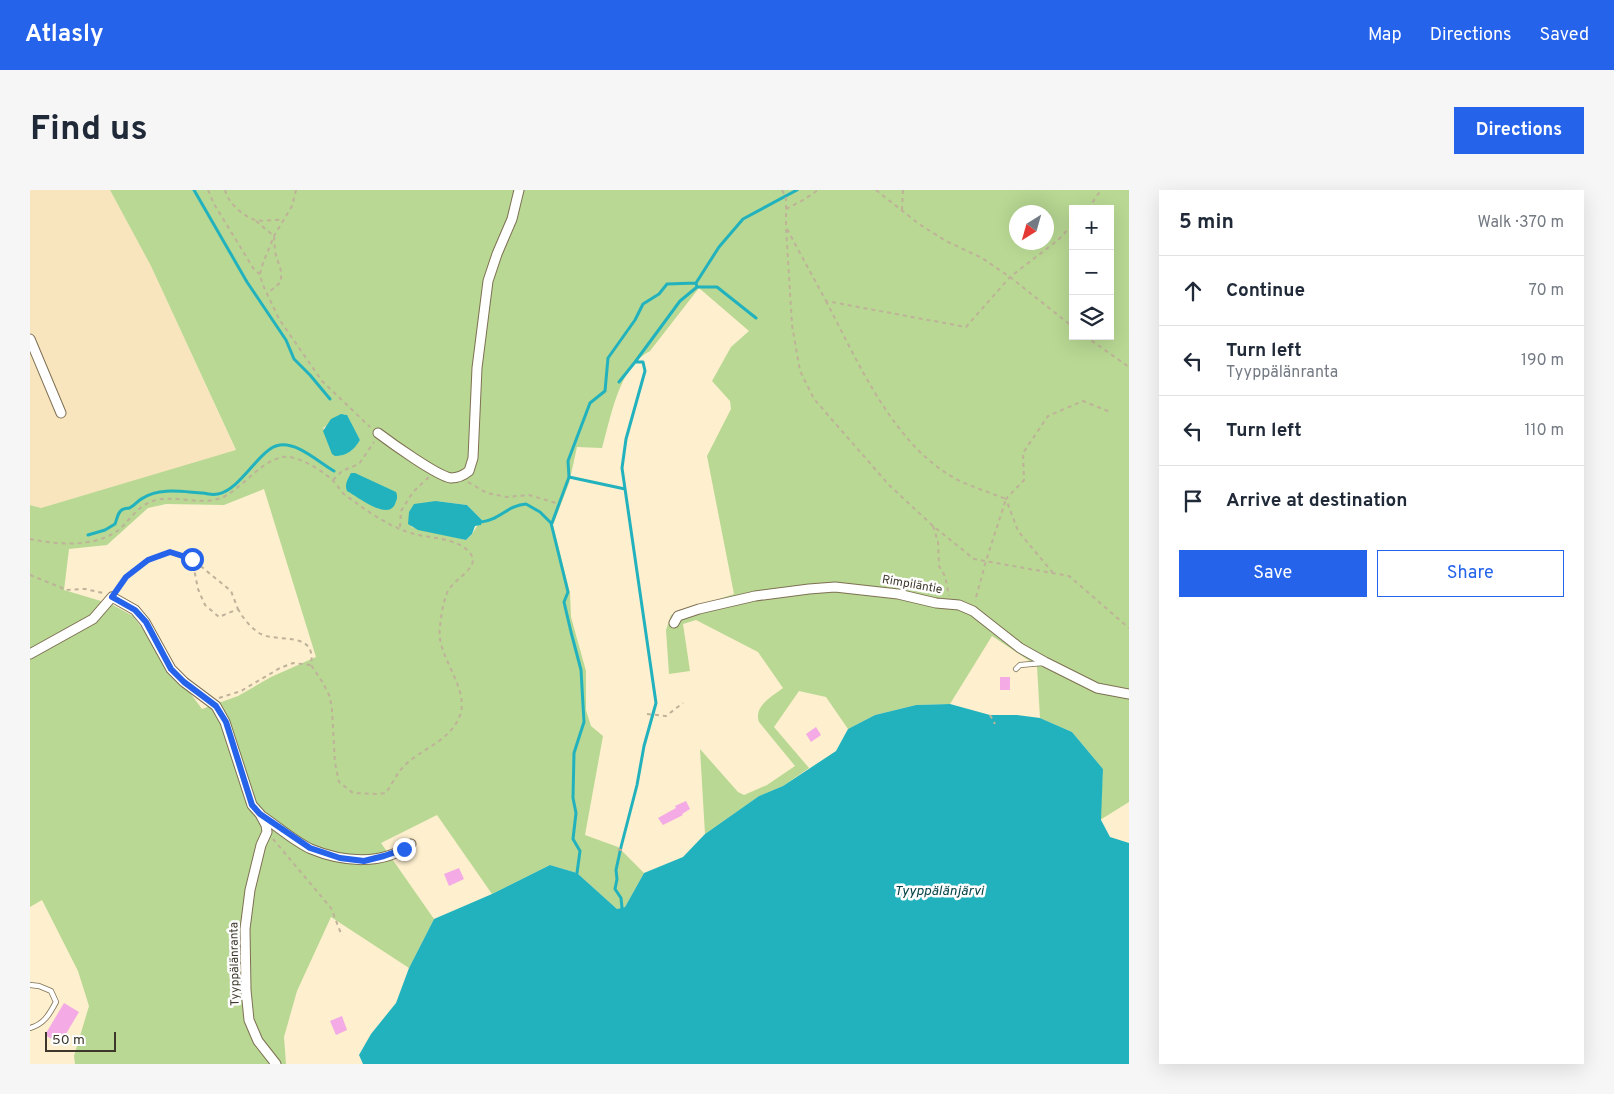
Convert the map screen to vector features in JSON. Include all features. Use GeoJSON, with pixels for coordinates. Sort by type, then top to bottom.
{"type":"FeatureCollection","features":[{"type":"Feature","properties":{"kind":"street"},"geometry":{"type":"LineString","coordinates":[[378,432],[438,474],[450,478],[459,477],[469,471],[473,458],[477,368],[488,281],[512,219],[519,190]]}},
{"type":"Feature","properties":{"kind":"street"},"geometry":{"type":"LineString","coordinates":[[30,339],[61,414]]}},
{"type":"Feature","properties":{"kind":"street","name":"Rimpiläntie"},"geometry":{"type":"LineString","coordinates":[[674,623],[678,616],[755,596],[827,588],[898,594],[936,603],[959,605],[973,611],[1004,636],[1045,662],[1097,688],[1129,694]]}},
{"type":"Feature","properties":{"kind":"street"},"geometry":{"type":"LineString","coordinates":[[30,654],[93,619],[112,597],[135,610],[146,622],[171,669],[184,682],[216,706],[226,722],[248,796],[266,825],[267,832]]}},
{"type":"Feature","properties":{"kind":"street"},"geometry":{"type":"LineString","coordinates":[[260,814],[310,848],[340,858],[364,861],[404,849],[411,844]]}},
{"type":"Feature","properties":{"kind":"street","name":"Tyyppälänranta"},"geometry":{"type":"LineString","coordinates":[[267,832],[261,845],[250,890],[245,929],[246,990],[249,1020],[258,1041],[276,1064]]}},
{"type":"Feature","properties":{"kind":"lane"},"geometry":{"type":"LineString","coordinates":[[1016,669],[1020,665],[1045,662]]}},
{"type":"Feature","properties":{"kind":"lane"},"geometry":{"type":"LineString","coordinates":[[30,985],[39,986],[51,991],[56,1002],[48,1017],[40,1025],[30,1028]]}},
{"type":"Feature","properties":{"kind":"path"},"geometry":{"type":"LineString","coordinates":[[212,190],[208,191],[214,204],[255,271],[260,274]]}},
{"type":"Feature","properties":{"kind":"path"},"geometry":{"type":"LineString","coordinates":[[225,190],[225,193],[236,209],[256,220],[274,236],[274,252],[281,271],[281,282],[268,293]]}},
{"type":"Feature","properties":{"kind":"path"},"geometry":{"type":"LineString","coordinates":[[296,190],[292,206],[274,236],[260,274],[262,283],[279,319],[322,381],[366,424],[378,432],[370,449],[359,464],[342,471],[333,480]]}},
{"type":"Feature","properties":{"kind":"path"},"geometry":{"type":"LineString","coordinates":[[782,190],[786,198],[792,325],[800,371],[814,399],[889,485],[933,526],[974,559],[1069,576],[1129,628]]}},
{"type":"Feature","properties":{"kind":"path"},"geometry":{"type":"LineString","coordinates":[[786,209],[806,199],[818,190]]}},
{"type":"Feature","properties":{"kind":"path"},"geometry":{"type":"LineString","coordinates":[[876,190],[919,224],[946,241],[982,258],[1010,277],[1069,324]]}},
{"type":"Feature","properties":{"kind":"path"},"geometry":{"type":"LineString","coordinates":[[902,212],[903,190]]}},
{"type":"Feature","properties":{"kind":"path"},"geometry":{"type":"LineString","coordinates":[[1091,205],[1101,190]]}},
{"type":"Feature","properties":{"kind":"path"},"geometry":{"type":"LineString","coordinates":[[256,220],[283,220]]}},
{"type":"Feature","properties":{"kind":"path"},"geometry":{"type":"LineString","coordinates":[[786,227],[861,368],[899,430],[926,458],[959,481],[1006,499],[1018,531],[1053,574]]}},
{"type":"Feature","properties":{"kind":"path"},"geometry":{"type":"LineString","coordinates":[[826,300],[966,327],[1010,277],[1058,240],[1069,228]]}},
{"type":"Feature","properties":{"kind":"path"},"geometry":{"type":"LineString","coordinates":[[1091,340],[1129,367]]}},
{"type":"Feature","properties":{"kind":"path"},"geometry":{"type":"LineString","coordinates":[[973,611],[986,561],[1006,499],[1024,480],[1024,453],[1048,416],[1083,401],[1110,412]]}},
{"type":"Feature","properties":{"kind":"path"},"geometry":{"type":"LineString","coordinates":[[30,539],[44,542],[72,543],[96,540],[119,529],[136,512],[150,502],[166,499],[211,501],[227,496],[263,466],[283,456],[298,460],[321,471],[333,480],[343,493],[391,525],[410,533],[462,545],[471,554],[474,562],[471,567],[452,584],[447,592],[439,630],[446,658],[458,684],[461,701],[460,716],[447,735],[402,767],[386,792],[377,794],[354,793],[339,782],[335,763],[330,698],[311,665],[313,654],[311,649],[299,640],[260,634],[243,618],[232,591],[192,559],[170,552],[148,560],[126,577],[112,597],[102,592],[85,589],[64,590],[30,575]]}},
{"type":"Feature","properties":{"kind":"path"},"geometry":{"type":"LineString","coordinates":[[400,528],[401,511],[413,492],[427,478],[438,474]]}},
{"type":"Feature","properties":{"kind":"path"},"geometry":{"type":"LineString","coordinates":[[459,477],[487,493],[506,497],[529,495],[556,504]]}},
{"type":"Feature","properties":{"kind":"path"},"geometry":{"type":"LineString","coordinates":[[933,526],[938,542],[939,566],[944,576],[952,605]]}},
{"type":"Feature","properties":{"kind":"path"},"geometry":{"type":"LineString","coordinates":[[192,559],[198,589],[205,605],[219,617],[238,609]]}},
{"type":"Feature","properties":{"kind":"path"},"geometry":{"type":"LineString","coordinates":[[210,701],[241,691],[280,668],[293,663],[311,665]]}},
{"type":"Feature","properties":{"kind":"path"},"geometry":{"type":"LineString","coordinates":[[647,714],[666,716],[682,703]]}},
{"type":"Feature","properties":{"kind":"path"},"geometry":{"type":"LineString","coordinates":[[990,715],[995,724]]}},
{"type":"Feature","properties":{"kind":"path"},"geometry":{"type":"LineString","coordinates":[[267,832],[330,908],[342,936]]}},
{"type":"Feature","properties":{"kind":"path"},"geometry":{"type":"LineString","coordinates":[[618,849],[624,851]]}},
{"type":"Feature","properties":{"kind":"shaded area"},"geometry":{"type":"Polygon","coordinates":[[[30,190],[110,190],[151,266],[236,451],[41,508],[30,505],[30,190]]]}},
{"type":"Feature","properties":{"kind":"green space"},"geometry":{"type":"Polygon","coordinates":[[[110,190],[1129,190],[1129,802],[1100,820],[1103,769],[1072,732],[1040,718],[1037,666],[992,636],[950,704],[916,705],[875,715],[848,729],[826,697],[799,691],[774,727],[809,768],[783,786],[759,796],[705,834],[700,749],[738,792],[744,795],[767,785],[795,766],[759,722],[758,716],[761,706],[783,688],[758,652],[696,620],[683,624],[690,671],[669,674],[666,630],[671,615],[734,594],[707,456],[731,409],[730,401],[712,381],[731,347],[749,331],[699,288],[650,351],[639,358],[631,368],[618,394],[602,448],[577,447],[569,483],[553,525],[570,593],[571,617],[586,671],[586,710],[591,726],[603,736],[585,835],[618,847],[644,873],[625,907],[617,909],[577,873],[550,865],[492,894],[437,815],[381,843],[434,919],[409,968],[331,917],[297,991],[284,1037],[286,1064],[75,1064],[74,1056],[89,1006],[78,971],[42,900],[30,907],[30,505],[41,508],[236,450],[151,266],[110,190]],[[345,414],[323,428],[340,456],[352,450],[360,440],[345,414]],[[264,489],[224,505],[166,504],[148,508],[107,545],[69,549],[64,590],[111,604],[133,616],[202,709],[238,696],[271,677],[316,657],[264,489]],[[436,501],[411,527],[466,540],[482,520],[467,505],[436,501]]]}},
{"type":"Feature","properties":{"kind":"water"},"geometry":{"type":"Polygon","coordinates":[[[341,414],[347,415],[360,440],[350,452],[335,456],[332,454],[323,431],[331,419],[341,414]]]}},
{"type":"Feature","properties":{"kind":"water"},"geometry":{"type":"Polygon","coordinates":[[[351,473],[355,473],[396,492],[395,504],[391,509],[380,509],[347,491],[346,484],[351,473]]]}},
{"type":"Feature","properties":{"kind":"water"},"geometry":{"type":"Polygon","coordinates":[[[436,501],[467,505],[482,520],[481,525],[475,526],[472,534],[466,540],[418,530],[408,524],[409,512],[414,504],[436,501]]]}},
{"type":"Feature","properties":{"kind":"water","name":"Tyyppälänjärvi"},"geometry":{"type":"Polygon","coordinates":[[[950,704],[990,715],[1017,715],[1040,718],[1072,732],[1103,769],[1101,820],[1110,837],[1129,843],[1129,1064],[363,1064],[359,1055],[371,1034],[396,1003],[409,968],[434,919],[492,894],[550,865],[577,873],[617,909],[625,907],[644,873],[683,857],[705,834],[759,796],[783,786],[836,751],[848,729],[875,715],[916,705],[950,704]]]}},
{"type":"Feature","properties":{"kind":"building"},"geometry":{"type":"Polygon","coordinates":[[[1000,677],[1010,677],[1010,690],[1000,690],[1000,677]]]}},
{"type":"Feature","properties":{"kind":"building"},"geometry":{"type":"Polygon","coordinates":[[[816,727],[821,735],[811,742],[806,734],[816,727]]]}},
{"type":"Feature","properties":{"kind":"building"},"geometry":{"type":"Polygon","coordinates":[[[686,801],[690,809],[683,815],[663,825],[658,818],[686,801]]]}},
{"type":"Feature","properties":{"kind":"building"},"geometry":{"type":"Polygon","coordinates":[[[459,868],[464,879],[449,886],[444,874],[459,868]]]}},
{"type":"Feature","properties":{"kind":"building"},"geometry":{"type":"Polygon","coordinates":[[[64,1003],[79,1012],[60,1044],[45,1035],[64,1003]]]}},
{"type":"Feature","properties":{"kind":"building"},"geometry":{"type":"Polygon","coordinates":[[[342,1016],[347,1030],[336,1035],[330,1021],[342,1016]]]}},
{"type":"Feature","properties":{"kind":"waterway"},"geometry":{"type":"LineString","coordinates":[[194,190],[247,282],[286,340],[294,359],[330,399]]}},
{"type":"Feature","properties":{"kind":"waterway"},"geometry":{"type":"LineString","coordinates":[[622,908],[621,898],[615,889],[616,870],[637,785],[644,746],[656,703],[622,468],[626,439],[645,371],[643,362],[635,362],[680,301],[697,287],[696,283],[719,247],[743,219],[797,190]]}},
{"type":"Feature","properties":{"kind":"waterway"},"geometry":{"type":"LineString","coordinates":[[569,477],[568,461],[590,403],[605,391],[608,358],[635,320],[643,304],[659,294],[667,284],[696,283]]}},
{"type":"Feature","properties":{"kind":"waterway"},"geometry":{"type":"LineString","coordinates":[[697,287],[717,287],[756,318]]}},
{"type":"Feature","properties":{"kind":"waterway"},"geometry":{"type":"LineString","coordinates":[[619,382],[635,362]]}},
{"type":"Feature","properties":{"kind":"waterway"},"geometry":{"type":"LineString","coordinates":[[88,535],[105,530],[115,524],[120,511],[130,508],[141,499],[157,492],[218,494],[227,491],[265,453],[273,447],[280,445],[287,445],[301,450],[334,471]]}},
{"type":"Feature","properties":{"kind":"waterway"},"geometry":{"type":"LineString","coordinates":[[552,523],[569,477],[625,489]]}},
{"type":"Feature","properties":{"kind":"waterway"},"geometry":{"type":"LineString","coordinates":[[481,522],[493,519],[514,507],[526,504],[540,512],[551,523],[568,592],[564,602],[581,670],[584,722],[574,753],[573,798],[576,813],[573,839],[580,851],[577,873]]}},
{"type":"Feature","properties":{"kind":"route"},"geometry":{"type":"LineString","coordinates":[[192,559],[170,552],[148,560],[126,577],[112,597],[135,610],[146,622],[171,669],[184,682],[216,706],[226,722],[252,805],[260,814],[310,848],[340,858],[364,861],[404,849]]}}]}
